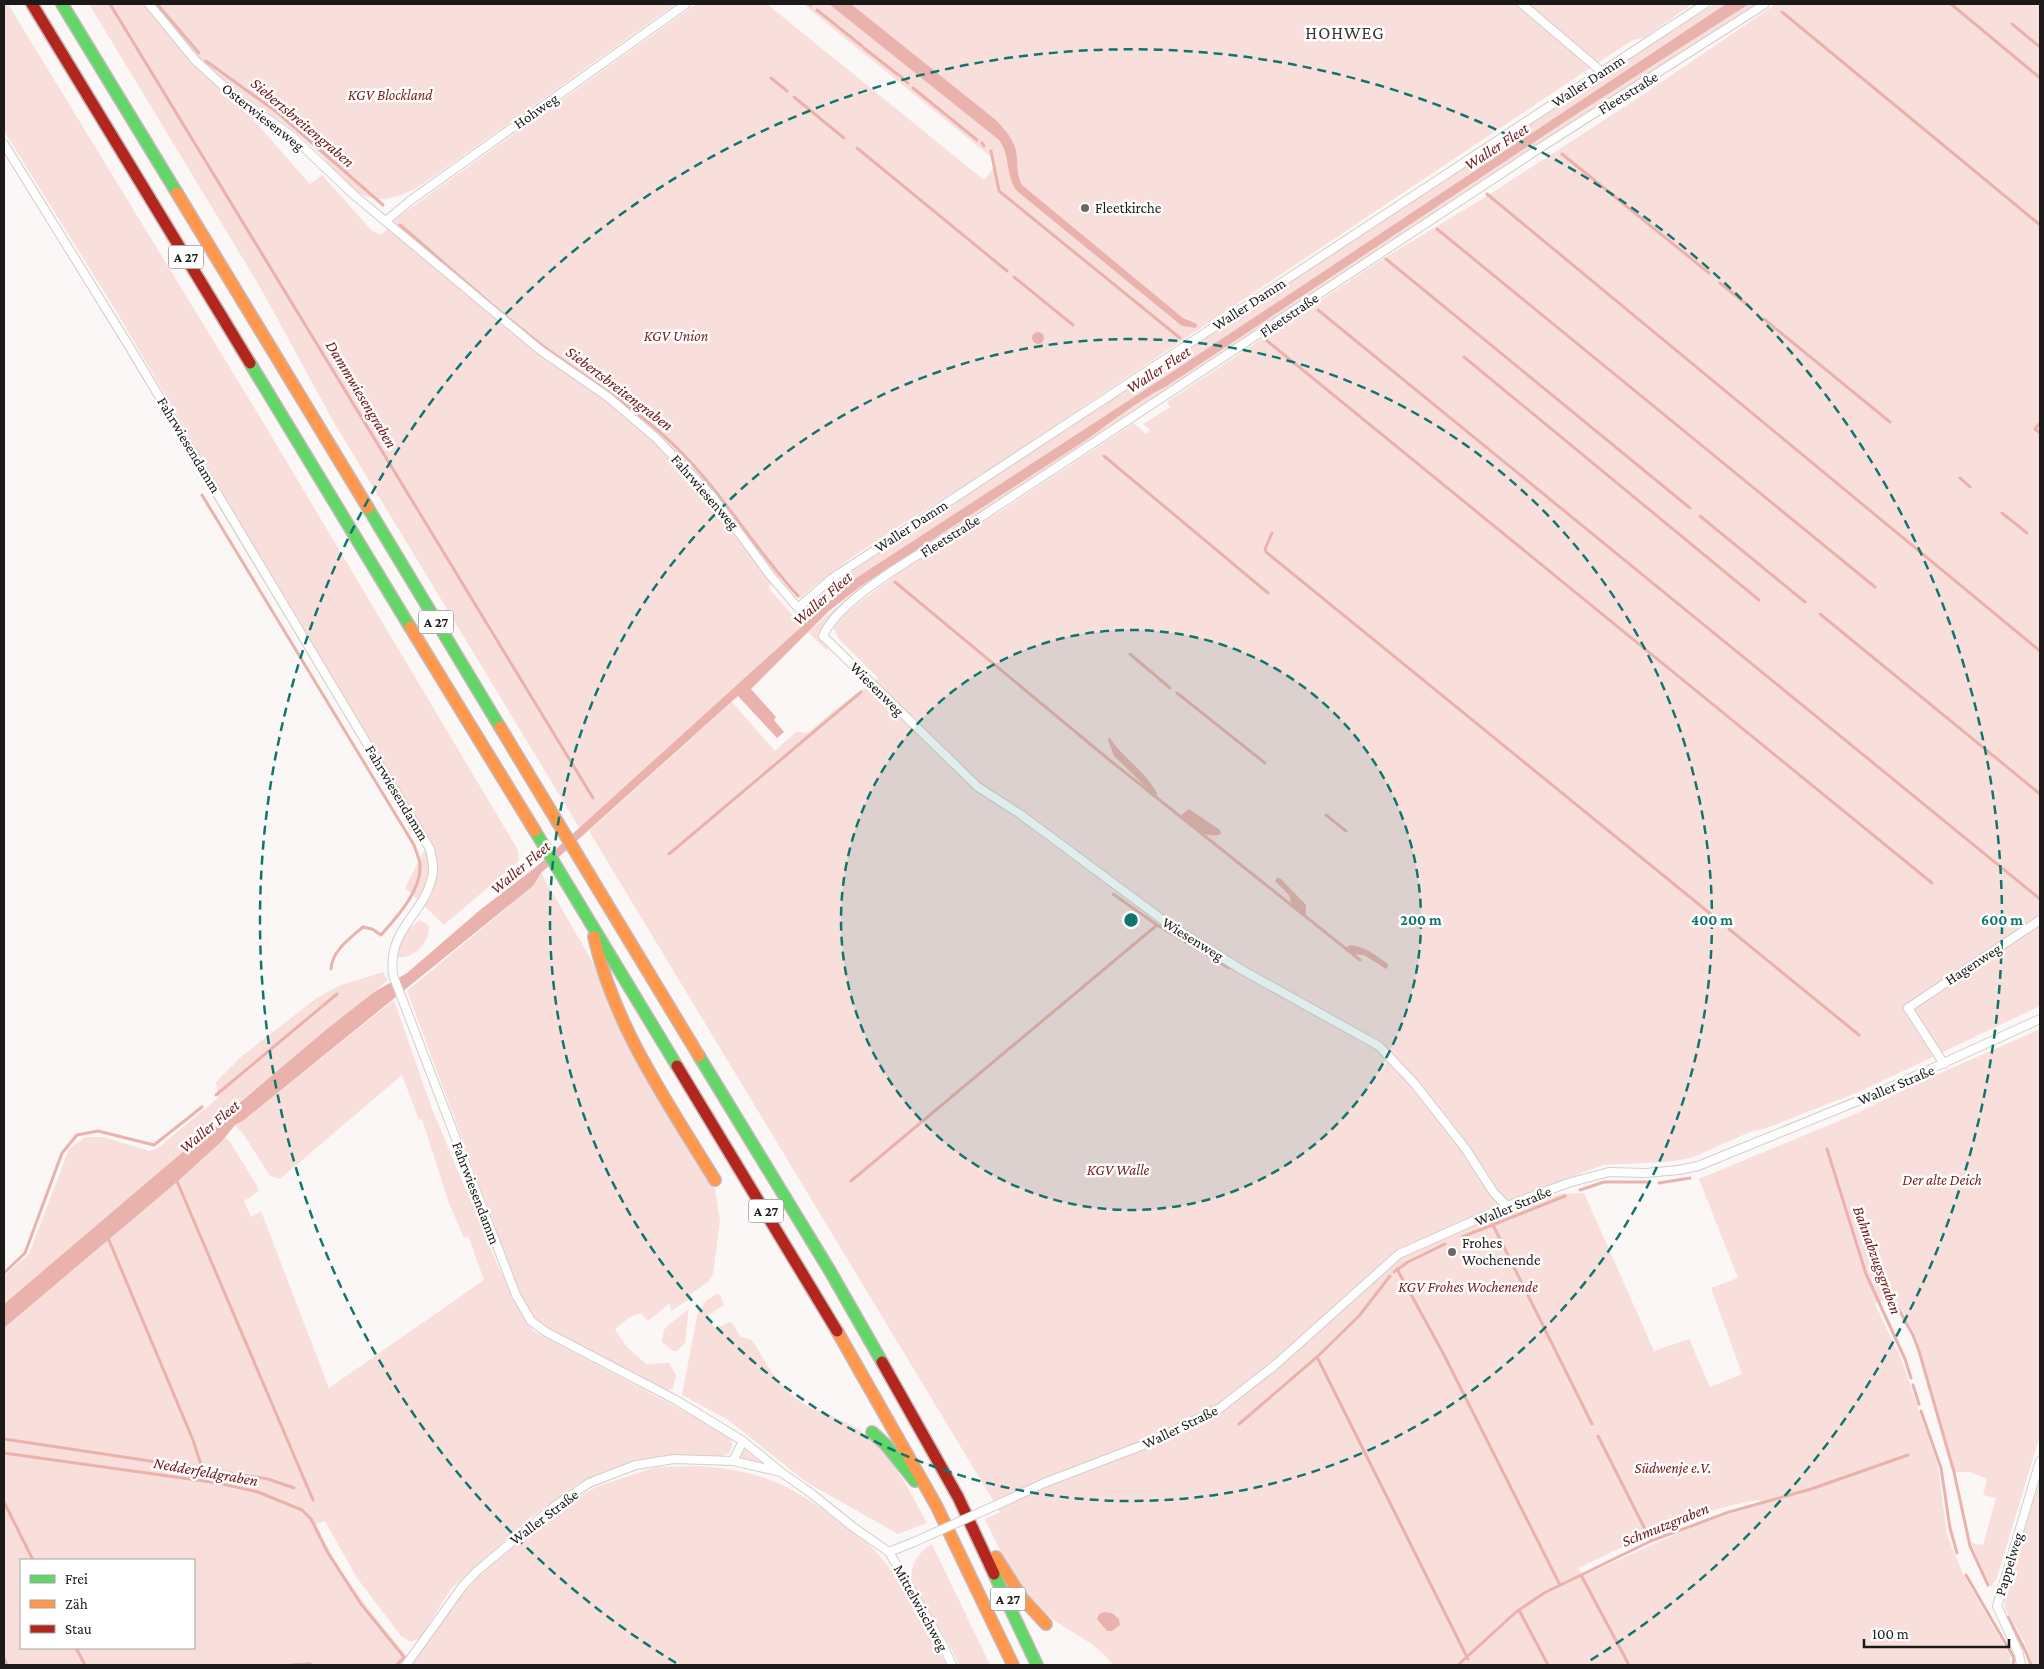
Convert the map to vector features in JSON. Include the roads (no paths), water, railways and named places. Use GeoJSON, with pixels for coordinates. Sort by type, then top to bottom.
{"type":"FeatureCollection","features":[{"type":"Feature","properties":{"kind":"highway","name":"A 27"},"geometry":{"type":"LineString","coordinates":[[32,4],[825,1309],[936,1505],[1013,1665]]}},
{"type":"Feature","properties":{"kind":"highway","name":"A 27"},"geometry":{"type":"LineString","coordinates":[[62,4],[830,1271],[944,1472],[976,1534],[1037,1665]]}},
{"type":"Feature","properties":{"kind":"highway"},"geometry":{"type":"LineString","coordinates":[[590,921],[600,964],[638,1054],[715,1180]]}},
{"type":"Feature","properties":{"kind":"highway"},"geometry":{"type":"LineString","coordinates":[[872,1432],[886,1445],[936,1505]]}},
{"type":"Feature","properties":{"kind":"highway"},"geometry":{"type":"LineString","coordinates":[[976,1534],[1000,1562],[1022,1598],[1046,1624]]}},
{"type":"Feature","properties":{"kind":"street","name":"Osterwiesenweg"},"geometry":{"type":"LineString","coordinates":[[149,4],[202,67],[231,93],[292,136],[354,195],[387,220]]}},
{"type":"Feature","properties":{"kind":"street","name":"Hohweg"},"geometry":{"type":"LineString","coordinates":[[387,220],[411,200],[686,4]]}},
{"type":"Feature","properties":{"kind":"street"},"geometry":{"type":"LineString","coordinates":[[1522,4],[1602,72]]}},
{"type":"Feature","properties":{"kind":"street","name":"Waller Damm"},"geometry":{"type":"LineString","coordinates":[[798,608],[831,579],[1705,4]]}},
{"type":"Feature","properties":{"kind":"street","name":"Fleetstraße"},"geometry":{"type":"LineString","coordinates":[[824,636],[830,623],[884,576],[975,521],[1543,146],[1764,4]]}},
{"type":"Feature","properties":{"kind":"street","name":"Fahrwiesendamm"},"geometry":{"type":"LineString","coordinates":[[4,144],[139,362],[430,849],[433,871],[428,889],[400,932],[391,961],[393,975],[512,1286],[531,1321],[546,1332],[676,1400],[743,1441],[782,1472]]}},
{"type":"Feature","properties":{"kind":"street","name":"Fahrwiesenweg"},"geometry":{"type":"LineString","coordinates":[[387,220],[540,350],[608,397],[655,437],[712,496],[798,608]]}},
{"type":"Feature","properties":{"kind":"street","name":"Wiesenweg"},"geometry":{"type":"LineString","coordinates":[[824,636],[978,787],[1020,814],[1171,926],[1244,971],[1340,1022],[1379,1046],[1414,1083],[1464,1148],[1494,1193],[1507,1206]]}},
{"type":"Feature","properties":{"kind":"street","name":"Hagenweg"},"geometry":{"type":"LineString","coordinates":[[1944,1064],[1908,1008],[2040,920]]}},
{"type":"Feature","properties":{"kind":"street","name":"Waller Straße"},"geometry":{"type":"LineString","coordinates":[[406,1665],[462,1586],[477,1571],[556,1504],[589,1484],[636,1465],[674,1459],[733,1460],[782,1472],[853,1527],[889,1552],[1044,1483],[1146,1444],[1220,1408],[1274,1366],[1399,1254],[1507,1206],[1568,1183],[1609,1172],[1654,1172],[1698,1166],[1944,1064],[2040,1019]]}},
{"type":"Feature","properties":{"kind":"street"},"geometry":{"type":"LineString","coordinates":[[733,1460],[743,1441]]}},
{"type":"Feature","properties":{"kind":"street","name":"Pappelweg"},"geometry":{"type":"LineString","coordinates":[[2021,1665],[2019,1654],[1997,1606],[2040,1461]]}},
{"type":"Feature","properties":{"kind":"street","name":"Mittelwischweg"},"geometry":{"type":"LineString","coordinates":[[889,1552],[942,1643],[952,1665]]}},
{"type":"Feature","properties":{"kind":"waterway","name":"Dammwiesengraben"},"geometry":{"type":"LineString","coordinates":[[110,4],[593,798]]}},
{"type":"Feature","properties":{"kind":"waterway","name":"Siebertsbreitengraben"},"geometry":{"type":"LineString","coordinates":[[157,4],[199,53]]}},
{"type":"Feature","properties":{"kind":"waterway"},"geometry":{"type":"LineString","coordinates":[[1951,4],[2040,78]]}},
{"type":"Feature","properties":{"kind":"waterway"},"geometry":{"type":"LineString","coordinates":[[817,10],[862,46]]}},
{"type":"Feature","properties":{"kind":"waterway"},"geometry":{"type":"LineString","coordinates":[[1782,12],[2040,225]]}},
{"type":"Feature","properties":{"kind":"waterway"},"geometry":{"type":"LineString","coordinates":[[2012,24],[2040,47]]}},
{"type":"Feature","properties":{"kind":"waterway"},"geometry":{"type":"LineString","coordinates":[[864,48],[897,74]]}},
{"type":"Feature","properties":{"kind":"waterway","name":"Siebertsbreitengraben"},"geometry":{"type":"LineString","coordinates":[[206,61],[278,113],[383,205]]}},
{"type":"Feature","properties":{"kind":"waterway"},"geometry":{"type":"LineString","coordinates":[[899,75],[908,83]]}},
{"type":"Feature","properties":{"kind":"waterway"},"geometry":{"type":"LineString","coordinates":[[771,78],[787,91]]}},
{"type":"Feature","properties":{"kind":"waterway"},"geometry":{"type":"LineString","coordinates":[[913,88],[977,140]]}},
{"type":"Feature","properties":{"kind":"waterway"},"geometry":{"type":"LineString","coordinates":[[794,97],[844,138]]}},
{"type":"Feature","properties":{"kind":"waterway"},"geometry":{"type":"LineString","coordinates":[[857,148],[1007,271]]}},
{"type":"Feature","properties":{"kind":"waterway","name":"Waller Fleet"},"geometry":{"type":"LineString","coordinates":[[991,151],[999,191],[1180,338]]}},
{"type":"Feature","properties":{"kind":"waterway"},"geometry":{"type":"LineString","coordinates":[[1562,154],[1709,273]]}},
{"type":"Feature","properties":{"kind":"waterway"},"geometry":{"type":"LineString","coordinates":[[1487,194],[2040,651]]}},
{"type":"Feature","properties":{"kind":"waterway","name":"Siebertsbreitengraben"},"geometry":{"type":"LineString","coordinates":[[400,225],[528,334],[630,408],[661,433],[693,464],[798,596]]}},
{"type":"Feature","properties":{"kind":"waterway"},"geometry":{"type":"LineString","coordinates":[[1437,229],[1875,587]]}},
{"type":"Feature","properties":{"kind":"waterway"},"geometry":{"type":"LineString","coordinates":[[1386,259],[1690,508]]}},
{"type":"Feature","properties":{"kind":"waterway"},"geometry":{"type":"LineString","coordinates":[[1014,277],[1073,325]]}},
{"type":"Feature","properties":{"kind":"waterway"},"geometry":{"type":"LineString","coordinates":[[1720,283],[1750,307]]}},
{"type":"Feature","properties":{"kind":"waterway"},"geometry":{"type":"LineString","coordinates":[[1318,310],[2040,899]]}},
{"type":"Feature","properties":{"kind":"waterway"},"geometry":{"type":"LineString","coordinates":[[1764,319],[1890,422]]}},
{"type":"Feature","properties":{"kind":"waterway"},"geometry":{"type":"LineString","coordinates":[[1266,340],[1932,883]]}},
{"type":"Feature","properties":{"kind":"waterway"},"geometry":{"type":"LineString","coordinates":[[1464,357],[1759,600]]}},
{"type":"Feature","properties":{"kind":"waterway"},"geometry":{"type":"LineString","coordinates":[[2040,423],[2035,429],[2040,433]]}},
{"type":"Feature","properties":{"kind":"waterway"},"geometry":{"type":"LineString","coordinates":[[1104,456],[1268,593]]}},
{"type":"Feature","properties":{"kind":"waterway"},"geometry":{"type":"LineString","coordinates":[[1960,478],[1970,487]]}},
{"type":"Feature","properties":{"kind":"waterway"},"geometry":{"type":"LineString","coordinates":[[202,495],[414,845],[419,859],[420,874],[417,884],[394,920],[381,935],[372,929],[363,927],[338,951],[334,957],[331,969]]}},
{"type":"Feature","properties":{"kind":"waterway"},"geometry":{"type":"LineString","coordinates":[[2002,513],[2027,533]]}},
{"type":"Feature","properties":{"kind":"waterway"},"geometry":{"type":"LineString","coordinates":[[1700,516],[1805,602]]}},
{"type":"Feature","properties":{"kind":"waterway"},"geometry":{"type":"LineString","coordinates":[[1272,533],[1265,549],[1266,552],[1723,924]]}},
{"type":"Feature","properties":{"kind":"waterway"},"geometry":{"type":"LineString","coordinates":[[895,582],[1107,758],[1360,960]]}},
{"type":"Feature","properties":{"kind":"waterway"},"geometry":{"type":"LineString","coordinates":[[1820,614],[2040,794]]}},
{"type":"Feature","properties":{"kind":"waterway"},"geometry":{"type":"LineString","coordinates":[[1130,654],[1170,688]]}},
{"type":"Feature","properties":{"kind":"waterway"},"geometry":{"type":"LineString","coordinates":[[669,854],[861,692]]}},
{"type":"Feature","properties":{"kind":"waterway"},"geometry":{"type":"LineString","coordinates":[[1177,693],[1265,763]]}},
{"type":"Feature","properties":{"kind":"waterway"},"geometry":{"type":"LineString","coordinates":[[1326,815],[1346,831]]}},
{"type":"Feature","properties":{"kind":"waterway"},"geometry":{"type":"LineString","coordinates":[[1113,894],[1157,925],[1229,968]]}},
{"type":"Feature","properties":{"kind":"waterway"},"geometry":{"type":"LineString","coordinates":[[851,1181],[1157,925]]}},
{"type":"Feature","properties":{"kind":"waterway"},"geometry":{"type":"LineString","coordinates":[[1729,929],[1859,1035]]}},
{"type":"Feature","properties":{"kind":"waterway"},"geometry":{"type":"LineString","coordinates":[[216,1095],[337,994]]}},
{"type":"Feature","properties":{"kind":"waterway"},"geometry":{"type":"LineString","coordinates":[[4,1273],[25,1253],[62,1153],[77,1135],[98,1131],[154,1145],[202,1107]]}},
{"type":"Feature","properties":{"kind":"waterway","name":"Bahnabzugsgraben"},"geometry":{"type":"LineString","coordinates":[[1827,1149],[1866,1274],[1905,1359],[1911,1378]]}},
{"type":"Feature","properties":{"kind":"waterway"},"geometry":{"type":"LineString","coordinates":[[1659,1183],[1690,1178]]}},
{"type":"Feature","properties":{"kind":"waterway"},"geometry":{"type":"LineString","coordinates":[[176,1179],[313,1500]]}},
{"type":"Feature","properties":{"kind":"waterway"},"geometry":{"type":"LineString","coordinates":[[1580,1190],[1604,1182],[1647,1182]]}},
{"type":"Feature","properties":{"kind":"waterway"},"geometry":{"type":"LineString","coordinates":[[1462,1237],[1565,1196]]}},
{"type":"Feature","properties":{"kind":"waterway"},"geometry":{"type":"LineString","coordinates":[[1492,1223],[1592,1424]]}},
{"type":"Feature","properties":{"kind":"waterway"},"geometry":{"type":"LineString","coordinates":[[108,1238],[193,1440],[202,1468]]}},
{"type":"Feature","properties":{"kind":"waterway"},"geometry":{"type":"LineString","coordinates":[[1394,1272],[1408,1262],[1445,1244]]}},
{"type":"Feature","properties":{"kind":"waterway"},"geometry":{"type":"LineString","coordinates":[[1397,1269],[1443,1353],[1560,1585]]}},
{"type":"Feature","properties":{"kind":"waterway"},"geometry":{"type":"LineString","coordinates":[[1239,1424],[1317,1357],[1359,1316],[1390,1276]]}},
{"type":"Feature","properties":{"kind":"waterway"},"geometry":{"type":"LineString","coordinates":[[1892,1297],[1913,1335],[1919,1351],[1954,1472],[1970,1546],[1988,1585]]}},
{"type":"Feature","properties":{"kind":"waterway"},"geometry":{"type":"LineString","coordinates":[[1317,1357],[1468,1659]]}},
{"type":"Feature","properties":{"kind":"waterway","name":"Bahnabzugsgraben"},"geometry":{"type":"LineString","coordinates":[[1913,1385],[1919,1404]]}},
{"type":"Feature","properties":{"kind":"waterway","name":"Bahnabzugsgraben"},"geometry":{"type":"LineString","coordinates":[[1921,1411],[1941,1468],[1950,1528],[1957,1553]]}},
{"type":"Feature","properties":{"kind":"waterway"},"geometry":{"type":"LineString","coordinates":[[1598,1436],[1651,1541]]}},
{"type":"Feature","properties":{"kind":"waterway"},"geometry":{"type":"LineString","coordinates":[[4,1439],[268,1479],[294,1488]]}},
{"type":"Feature","properties":{"kind":"waterway","name":"Nedderfeldgraben"},"geometry":{"type":"LineString","coordinates":[[4,1453],[218,1483],[258,1492],[302,1510],[311,1519],[328,1553],[361,1604],[404,1657],[397,1665]]}},
{"type":"Feature","properties":{"kind":"waterway","name":"Schmutzgraben"},"geometry":{"type":"LineString","coordinates":[[1458,1665],[1516,1612],[1544,1593],[1651,1541],[1729,1512],[1811,1489],[1908,1455]]}},
{"type":"Feature","properties":{"kind":"waterway"},"geometry":{"type":"LineString","coordinates":[[4,1502],[32,1559]]}},
{"type":"Feature","properties":{"kind":"waterway"},"geometry":{"type":"LineString","coordinates":[[1581,1575],[1629,1665]]}},
{"type":"Feature","properties":{"kind":"waterway","name":"Bahnabzugsgraben"},"geometry":{"type":"LineString","coordinates":[[1966,1575],[2014,1658],[2013,1665]]}},
{"type":"Feature","properties":{"kind":"waterway"},"geometry":{"type":"LineString","coordinates":[[1519,1610],[1548,1665]]}},
{"type":"Feature","properties":{"kind":"waterway"},"geometry":{"type":"LineString","coordinates":[[2008,1617],[2031,1665]]}},
{"type":"Feature","properties":{"kind":"waterway"},"geometry":{"type":"LineString","coordinates":[[77,1649],[85,1665]]}},
{"type":"Feature","properties":{"kind":"waterway"},"geometry":{"type":"LineString","coordinates":[[4,1658],[7,1665]]}},
{"type":"Feature","properties":{"kind":"waterway"},"geometry":{"type":"LineString","coordinates":[[291,1665],[310,1664]]}},
{"type":"Feature","properties":{"kind":"place","name":"Fleetkirche"},"geometry":{"type":"Point","coordinates":[1085,208]}},
{"type":"Feature","properties":{"kind":"place","name":"Frohes Wochenende"},"geometry":{"type":"Point","coordinates":[1452,1252]}},
{"type":"Feature","properties":{"kind":"district","name":"HOHWEG"},"geometry":{"type":"Point","coordinates":[1345,33]}},
{"type":"Feature","properties":{"kind":"park label","name":"KGV Blockland"},"geometry":{"type":"Point","coordinates":[390,95]}},
{"type":"Feature","properties":{"kind":"park label","name":"KGV Union"},"geometry":{"type":"Point","coordinates":[676,336]}},
{"type":"Feature","properties":{"kind":"park label","name":"KGV Walle"},"geometry":{"type":"Point","coordinates":[1118,1170]}},
{"type":"Feature","properties":{"kind":"park label","name":"Der alte Deich"},"geometry":{"type":"Point","coordinates":[1942,1180]}},
{"type":"Feature","properties":{"kind":"park label","name":"KGV Frohes Wochenende"},"geometry":{"type":"Point","coordinates":[1468,1287]}},
{"type":"Feature","properties":{"kind":"park label","name":"Südwenje e.V."},"geometry":{"type":"Point","coordinates":[1673,1468]}}]}
